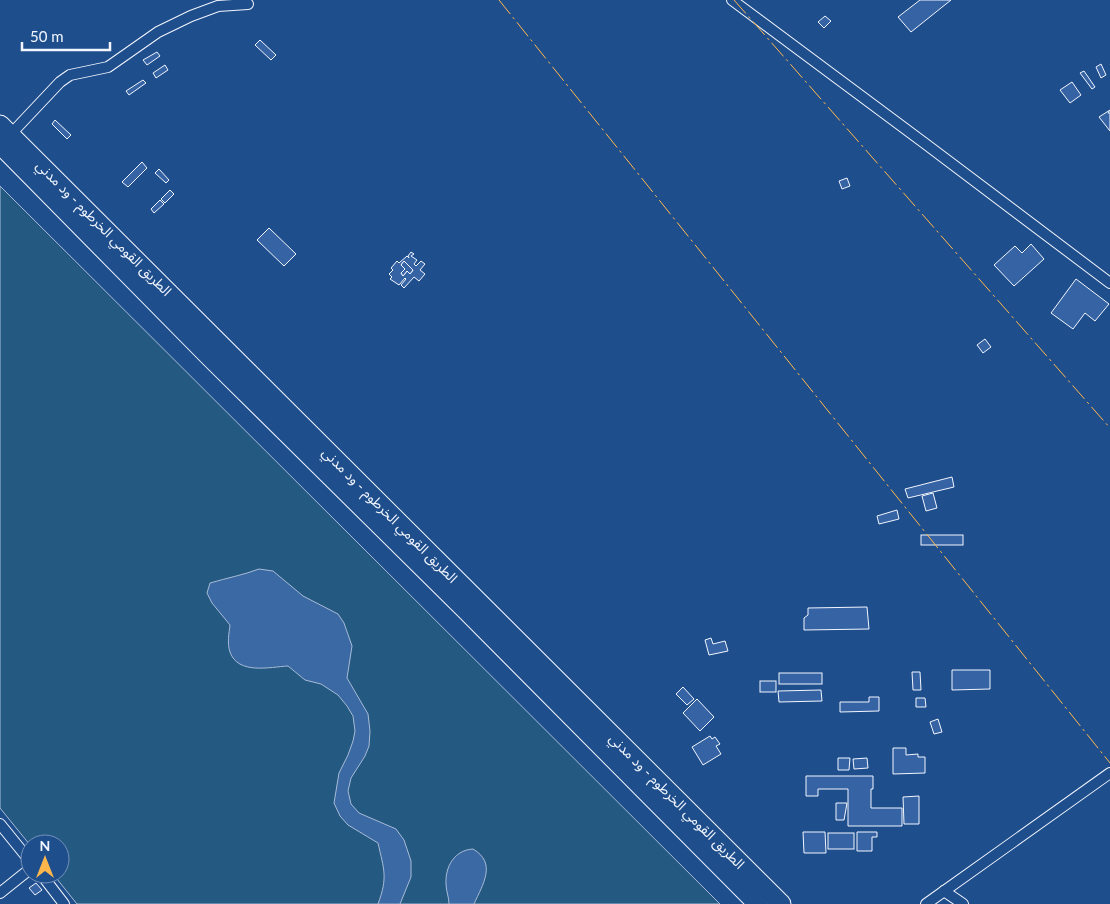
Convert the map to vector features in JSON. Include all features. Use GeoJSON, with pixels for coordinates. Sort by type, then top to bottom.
{"type":"FeatureCollection","features":[{"type":"Feature","properties":{"kind":"highway","name":"الطريق القومي الخرطوم - ود مدني"},"geometry":{"type":"LineString","coordinates":[[3,134],[211,358],[459,603],[758,904]]}},
{"type":"Feature","properties":{"kind":"highway","name":"الطريق القومي الخرطوم - ود مدني"},"geometry":{"type":"LineString","coordinates":[[3,134],[781,904]]}},
{"type":"Feature","properties":{"kind":"street"},"geometry":{"type":"LineString","coordinates":[[732,0],[1110,283]]}},
{"type":"Feature","properties":{"kind":"street"},"geometry":{"type":"LineString","coordinates":[[3,134],[70,75],[108,67],[158,32],[191,16],[218,6],[248,4]]}},
{"type":"Feature","properties":{"kind":"street"},"geometry":{"type":"LineString","coordinates":[[926,904],[1110,773]]}},
{"type":"Feature","properties":{"kind":"street"},"geometry":{"type":"LineString","coordinates":[[0,824],[20,849]]}},
{"type":"Feature","properties":{"kind":"street"},"geometry":{"type":"LineString","coordinates":[[0,894],[20,877]]}},
{"type":"Feature","properties":{"kind":"street"},"geometry":{"type":"LineString","coordinates":[[49,884],[64,904]]}},
{"type":"Feature","properties":{"kind":"street"},"geometry":{"type":"LineString","coordinates":[[944,891],[963,904]]}},
{"type":"Feature","properties":{"kind":"shaded area"},"geometry":{"type":"Polygon","coordinates":[[[0,186],[720,904],[77,904],[61,884],[70,884],[70,834],[21,834],[0,808],[0,186]]]}},
{"type":"Feature","properties":{"kind":"shaded area"},"geometry":{"type":"Polygon","coordinates":[[[259,569],[273,571],[303,596],[338,614],[344,623],[352,646],[347,678],[368,714],[370,731],[369,746],[351,778],[348,791],[351,804],[359,813],[396,829],[404,840],[411,861],[411,877],[400,904],[378,904],[383,887],[384,874],[378,843],[348,825],[340,816],[334,803],[339,773],[348,755],[355,731],[353,716],[347,706],[338,695],[321,684],[305,680],[288,666],[247,667],[234,659],[230,652],[228,642],[230,625],[212,603],[207,593],[210,583],[259,569]]]}},
{"type":"Feature","properties":{"kind":"shaded area"},"geometry":{"type":"Polygon","coordinates":[[[473,849],[485,861],[486,874],[481,889],[474,904],[449,904],[446,877],[449,865],[461,852],[473,849]]]}},
{"type":"Feature","properties":{"kind":"building"},"geometry":{"type":"Polygon","coordinates":[[[920,0],[951,0],[911,32],[898,17],[920,0]]]}},
{"type":"Feature","properties":{"kind":"building"},"geometry":{"type":"Polygon","coordinates":[[[825,16],[831,21],[824,28],[818,22],[825,16]]]}},
{"type":"Feature","properties":{"kind":"building"},"geometry":{"type":"Polygon","coordinates":[[[260,40],[276,55],[271,60],[255,45],[260,40]]]}},
{"type":"Feature","properties":{"kind":"building"},"geometry":{"type":"Polygon","coordinates":[[[157,52],[160,56],[147,65],[143,60],[157,52]]]}},
{"type":"Feature","properties":{"kind":"building"},"geometry":{"type":"Polygon","coordinates":[[[1101,64],[1106,75],[1101,78],[1096,67],[1101,64]]]}},
{"type":"Feature","properties":{"kind":"building"},"geometry":{"type":"Polygon","coordinates":[[[165,65],[168,70],[156,78],[153,73],[165,65]]]}},
{"type":"Feature","properties":{"kind":"building"},"geometry":{"type":"Polygon","coordinates":[[[1084,71],[1095,87],[1092,89],[1080,73],[1084,71]]]}},
{"type":"Feature","properties":{"kind":"building"},"geometry":{"type":"Polygon","coordinates":[[[143,80],[146,83],[129,95],[126,91],[143,80]]]}},
{"type":"Feature","properties":{"kind":"building"},"geometry":{"type":"Polygon","coordinates":[[[1072,82],[1081,95],[1070,103],[1060,90],[1072,82]]]}},
{"type":"Feature","properties":{"kind":"building"},"geometry":{"type":"Polygon","coordinates":[[[1110,110],[1108,113],[1110,113],[1110,131],[1099,117],[1110,110]]]}},
{"type":"Feature","properties":{"kind":"building"},"geometry":{"type":"Polygon","coordinates":[[[55,120],[71,135],[67,139],[52,124],[55,120]]]}},
{"type":"Feature","properties":{"kind":"building"},"geometry":{"type":"Polygon","coordinates":[[[142,162],[147,168],[128,187],[122,182],[142,162]]]}},
{"type":"Feature","properties":{"kind":"building"},"geometry":{"type":"Polygon","coordinates":[[[159,169],[169,180],[166,183],[155,173],[159,169]]]}},
{"type":"Feature","properties":{"kind":"building"},"geometry":{"type":"Polygon","coordinates":[[[847,178],[850,186],[842,189],[839,181],[847,178]]]}},
{"type":"Feature","properties":{"kind":"building"},"geometry":{"type":"Polygon","coordinates":[[[170,190],[174,194],[165,203],[161,199],[170,190]]]}},
{"type":"Feature","properties":{"kind":"building"},"geometry":{"type":"Polygon","coordinates":[[[160,200],[164,204],[154,213],[151,209],[160,200]]]}},
{"type":"Feature","properties":{"kind":"building"},"geometry":{"type":"Polygon","coordinates":[[[269,228],[296,254],[284,266],[257,240],[269,228]]]}},
{"type":"Feature","properties":{"kind":"building"},"geometry":{"type":"Polygon","coordinates":[[[1031,244],[1044,259],[1014,286],[994,265],[1015,246],[1022,253],[1031,244]]]}},
{"type":"Feature","properties":{"kind":"building"},"geometry":{"type":"Polygon","coordinates":[[[411,252],[414,254],[411,256],[417,260],[414,264],[416,266],[421,261],[425,264],[420,270],[425,274],[419,281],[414,277],[404,288],[401,285],[405,278],[399,285],[390,279],[392,277],[389,274],[397,261],[399,263],[407,256],[409,258],[408,256],[411,252]],[[404,261],[401,265],[405,269],[401,273],[403,276],[407,271],[410,274],[413,270],[404,261]]]}},
{"type":"Feature","properties":{"kind":"building"},"geometry":{"type":"Polygon","coordinates":[[[404,261],[413,270],[410,274],[407,271],[403,276],[401,273],[405,269],[401,265],[404,261]]]}},
{"type":"Feature","properties":{"kind":"building"},"geometry":{"type":"Polygon","coordinates":[[[1076,279],[1109,304],[1095,321],[1085,313],[1073,329],[1051,313],[1076,279]]]}},
{"type":"Feature","properties":{"kind":"building"},"geometry":{"type":"Polygon","coordinates":[[[985,339],[991,347],[983,353],[977,345],[985,339]]]}},
{"type":"Feature","properties":{"kind":"building"},"geometry":{"type":"Polygon","coordinates":[[[952,477],[954,487],[908,498],[905,489],[952,477]]]}},
{"type":"Feature","properties":{"kind":"building"},"geometry":{"type":"Polygon","coordinates":[[[933,493],[937,508],[926,511],[922,496],[933,493]]]}},
{"type":"Feature","properties":{"kind":"building"},"geometry":{"type":"Polygon","coordinates":[[[897,510],[899,519],[879,524],[877,516],[897,510]]]}},
{"type":"Feature","properties":{"kind":"building"},"geometry":{"type":"Polygon","coordinates":[[[921,535],[963,535],[963,545],[921,545],[921,535]]]}},
{"type":"Feature","properties":{"kind":"building"},"geometry":{"type":"Polygon","coordinates":[[[867,607],[869,629],[804,630],[804,618],[808,615],[808,608],[867,607]]]}},
{"type":"Feature","properties":{"kind":"building"},"geometry":{"type":"Polygon","coordinates":[[[711,638],[713,644],[725,641],[728,651],[709,655],[705,640],[711,638]]]}},
{"type":"Feature","properties":{"kind":"building"},"geometry":{"type":"Polygon","coordinates":[[[952,670],[990,670],[990,689],[952,690],[952,670]]]}},
{"type":"Feature","properties":{"kind":"building"},"geometry":{"type":"Polygon","coordinates":[[[912,672],[920,672],[921,690],[913,690],[912,672]]]}},
{"type":"Feature","properties":{"kind":"building"},"geometry":{"type":"Polygon","coordinates":[[[779,673],[822,673],[822,684],[779,684],[779,673]]]}},
{"type":"Feature","properties":{"kind":"building"},"geometry":{"type":"Polygon","coordinates":[[[760,681],[776,681],[776,692],[760,692],[760,681]]]}},
{"type":"Feature","properties":{"kind":"building"},"geometry":{"type":"Polygon","coordinates":[[[683,687],[694,699],[687,705],[676,694],[683,687]]]}},
{"type":"Feature","properties":{"kind":"building"},"geometry":{"type":"Polygon","coordinates":[[[821,690],[822,701],[779,702],[778,691],[821,690]]]}},
{"type":"Feature","properties":{"kind":"building"},"geometry":{"type":"Polygon","coordinates":[[[869,697],[879,697],[879,711],[840,712],[840,702],[869,702],[869,697]]]}},
{"type":"Feature","properties":{"kind":"building"},"geometry":{"type":"Polygon","coordinates":[[[916,698],[925,698],[926,707],[916,707],[916,698]]]}},
{"type":"Feature","properties":{"kind":"building"},"geometry":{"type":"Polygon","coordinates":[[[697,699],[714,717],[700,731],[683,713],[697,699]]]}},
{"type":"Feature","properties":{"kind":"building"},"geometry":{"type":"Polygon","coordinates":[[[938,719],[942,732],[934,734],[930,722],[938,719]]]}},
{"type":"Feature","properties":{"kind":"building"},"geometry":{"type":"Polygon","coordinates":[[[710,736],[712,739],[715,737],[720,744],[716,746],[721,754],[703,765],[692,747],[710,736]]]}},
{"type":"Feature","properties":{"kind":"building"},"geometry":{"type":"Polygon","coordinates":[[[893,748],[906,748],[906,755],[918,754],[918,757],[925,757],[925,773],[893,774],[893,748]]]}},
{"type":"Feature","properties":{"kind":"building"},"geometry":{"type":"Polygon","coordinates":[[[838,758],[850,758],[849,770],[838,770],[838,758]]]}},
{"type":"Feature","properties":{"kind":"building"},"geometry":{"type":"Polygon","coordinates":[[[867,758],[868,768],[854,769],[853,759],[867,758]]]}},
{"type":"Feature","properties":{"kind":"building"},"geometry":{"type":"Polygon","coordinates":[[[806,776],[873,776],[871,808],[902,808],[902,826],[848,826],[848,789],[818,789],[818,796],[806,796],[806,776]]]}},
{"type":"Feature","properties":{"kind":"building"},"geometry":{"type":"Polygon","coordinates":[[[919,796],[919,824],[904,824],[903,797],[919,796]]]}},
{"type":"Feature","properties":{"kind":"building"},"geometry":{"type":"Polygon","coordinates":[[[836,803],[847,803],[844,820],[836,820],[836,803]]]}},
{"type":"Feature","properties":{"kind":"building"},"geometry":{"type":"Polygon","coordinates":[[[803,832],[825,832],[826,853],[804,853],[803,832]]]}},
{"type":"Feature","properties":{"kind":"building"},"geometry":{"type":"Polygon","coordinates":[[[857,832],[877,832],[877,837],[872,837],[872,851],[857,851],[857,832]]]}},
{"type":"Feature","properties":{"kind":"building"},"geometry":{"type":"Polygon","coordinates":[[[828,833],[854,833],[854,849],[828,849],[828,833]]]}},
{"type":"Feature","properties":{"kind":"building"},"geometry":{"type":"Polygon","coordinates":[[[37,884],[42,890],[35,895],[29,888],[37,884]]]}},
{"type":"Feature","properties":{"kind":"power"},"geometry":{"type":"LineString","coordinates":[[499,0],[1110,763]]}},
{"type":"Feature","properties":{"kind":"power"},"geometry":{"type":"LineString","coordinates":[[734,0],[1110,428]]}}]}
